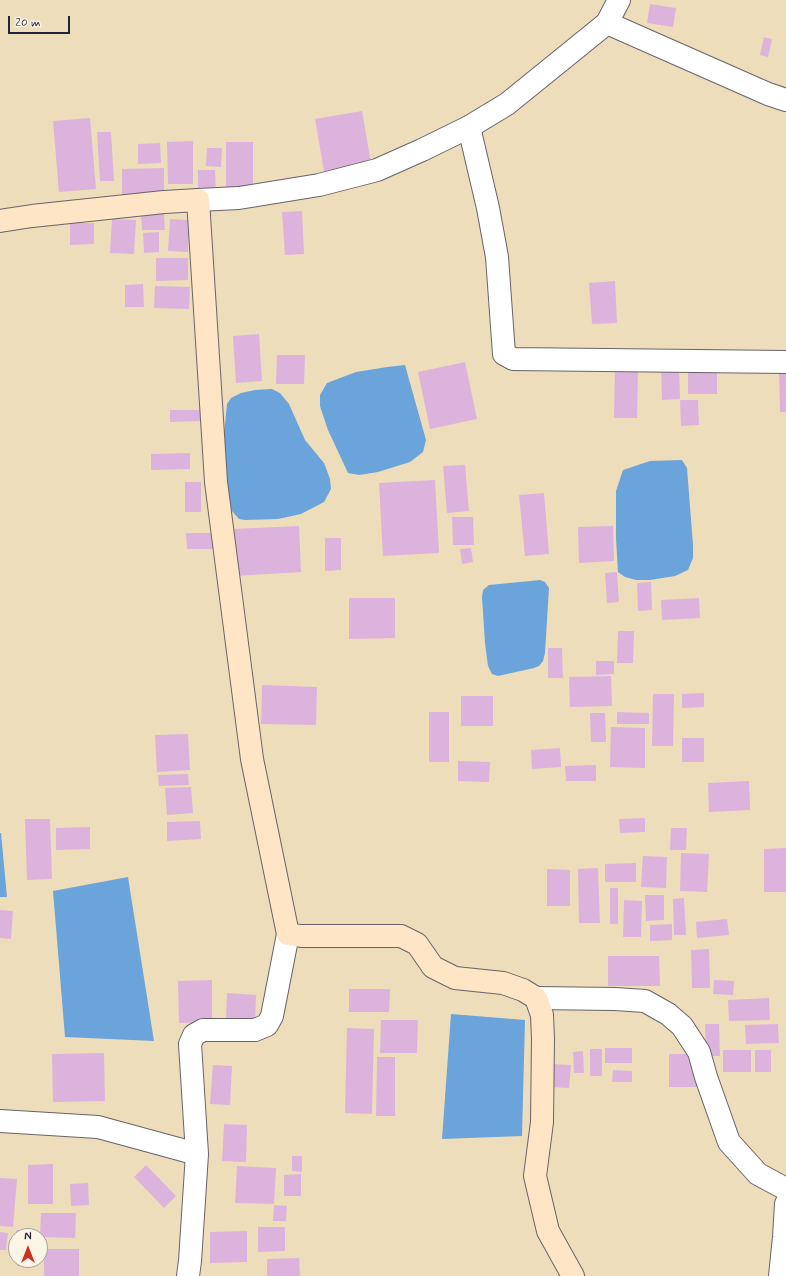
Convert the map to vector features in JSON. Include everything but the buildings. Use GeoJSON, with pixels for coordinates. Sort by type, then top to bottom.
{"type":"FeatureCollection","features":[{"type":"Feature","properties":{"kind":"main road"},"geometry":{"type":"LineString","coordinates":[[0,221],[32,216],[164,202],[198,200],[216,482],[252,759],[288,934],[301,936],[401,936],[417,944],[433,967],[455,978],[503,983],[523,990],[536,998],[542,1015],[543,1039],[542,1122],[535,1176],[548,1231],[573,1276]]}},
{"type":"Feature","properties":{"kind":"street"},"geometry":{"type":"LineString","coordinates":[[198,200],[239,198],[319,185],[377,170],[469,127],[507,104],[607,23],[619,0]]}},
{"type":"Feature","properties":{"kind":"street"},"geometry":{"type":"LineString","coordinates":[[607,23],[768,94],[786,100]]}},
{"type":"Feature","properties":{"kind":"street"},"geometry":{"type":"LineString","coordinates":[[469,127],[488,208],[497,257],[504,354],[513,359],[786,362]]}},
{"type":"Feature","properties":{"kind":"street"},"geometry":{"type":"LineString","coordinates":[[188,1276],[197,1154],[190,1044],[194,1034],[203,1030],[255,1030],[267,1025],[272,1016],[288,934]]}},
{"type":"Feature","properties":{"kind":"street"},"geometry":{"type":"LineString","coordinates":[[536,998],[645,1001],[668,1014],[682,1026],[699,1052],[706,1077],[730,1142],[758,1174],[786,1189]]}},
{"type":"Feature","properties":{"kind":"street"},"geometry":{"type":"LineString","coordinates":[[0,1121],[98,1127],[197,1154]]}},
{"type":"Feature","properties":{"kind":"street"},"geometry":{"type":"LineString","coordinates":[[780,1276],[786,1204]]}},
{"type":"Feature","properties":{"kind":"water"},"geometry":{"type":"Polygon","coordinates":[[[405,365],[426,440],[423,452],[410,462],[378,472],[359,475],[348,473],[328,430],[320,406],[320,395],[327,383],[356,372],[405,365]]]}},
{"type":"Feature","properties":{"kind":"water"},"geometry":{"type":"Polygon","coordinates":[[[272,389],[280,393],[289,404],[305,440],[324,463],[330,479],[331,489],[324,502],[301,514],[278,519],[239,519],[231,510],[227,497],[223,444],[227,404],[231,398],[241,393],[272,389]]]}},
{"type":"Feature","properties":{"kind":"water"},"geometry":{"type":"Polygon","coordinates":[[[682,460],[687,468],[693,545],[693,558],[688,570],[675,576],[650,580],[636,580],[625,577],[618,572],[616,539],[616,491],[623,470],[650,461],[682,460]]]}},
{"type":"Feature","properties":{"kind":"water"},"geometry":{"type":"Polygon","coordinates":[[[540,580],[545,582],[549,588],[545,653],[543,661],[539,666],[534,668],[498,676],[492,674],[488,666],[485,643],[482,597],[483,590],[489,585],[540,580]]]}},
{"type":"Feature","properties":{"kind":"water"},"geometry":{"type":"Polygon","coordinates":[[[1,833],[7,897],[0,897],[1,833]]]}},
{"type":"Feature","properties":{"kind":"water"},"geometry":{"type":"Polygon","coordinates":[[[128,877],[154,1041],[65,1037],[53,891],[128,877]]]}},
{"type":"Feature","properties":{"kind":"water"},"geometry":{"type":"Polygon","coordinates":[[[451,1014],[525,1020],[522,1136],[442,1139],[451,1014]]]}}]}
